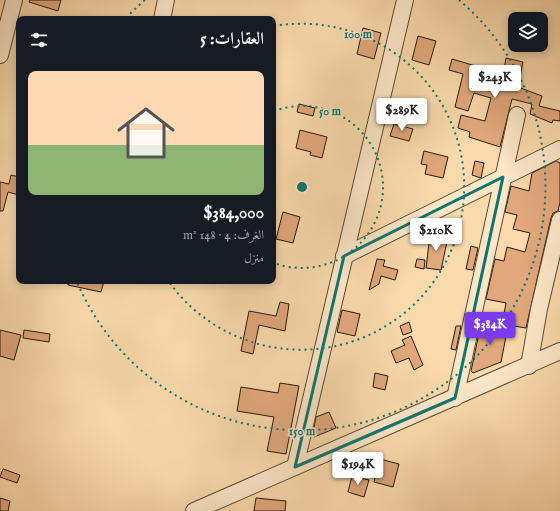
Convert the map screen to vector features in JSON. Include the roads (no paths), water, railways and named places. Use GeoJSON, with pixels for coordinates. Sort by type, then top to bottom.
{"type":"FeatureCollection","features":[{"type":"Feature","properties":{"kind":"street"},"geometry":{"type":"LineString","coordinates":[[0,55],[14,0]]}},
{"type":"Feature","properties":{"kind":"street"},"geometry":{"type":"LineString","coordinates":[[163,16],[166,0]]}},
{"type":"Feature","properties":{"kind":"street"},"geometry":{"type":"LineString","coordinates":[[295,467],[405,0]]}},
{"type":"Feature","properties":{"kind":"street"},"geometry":{"type":"LineString","coordinates":[[455,398],[517,115]]}},
{"type":"Feature","properties":{"kind":"street"},"geometry":{"type":"LineString","coordinates":[[344,256],[560,149]]}},
{"type":"Feature","properties":{"kind":"street"},"geometry":{"type":"LineString","coordinates":[[529,366],[539,308],[560,220]]}},
{"type":"Feature","properties":{"kind":"street"},"geometry":{"type":"LineString","coordinates":[[194,511],[529,366],[560,351]]}}]}
